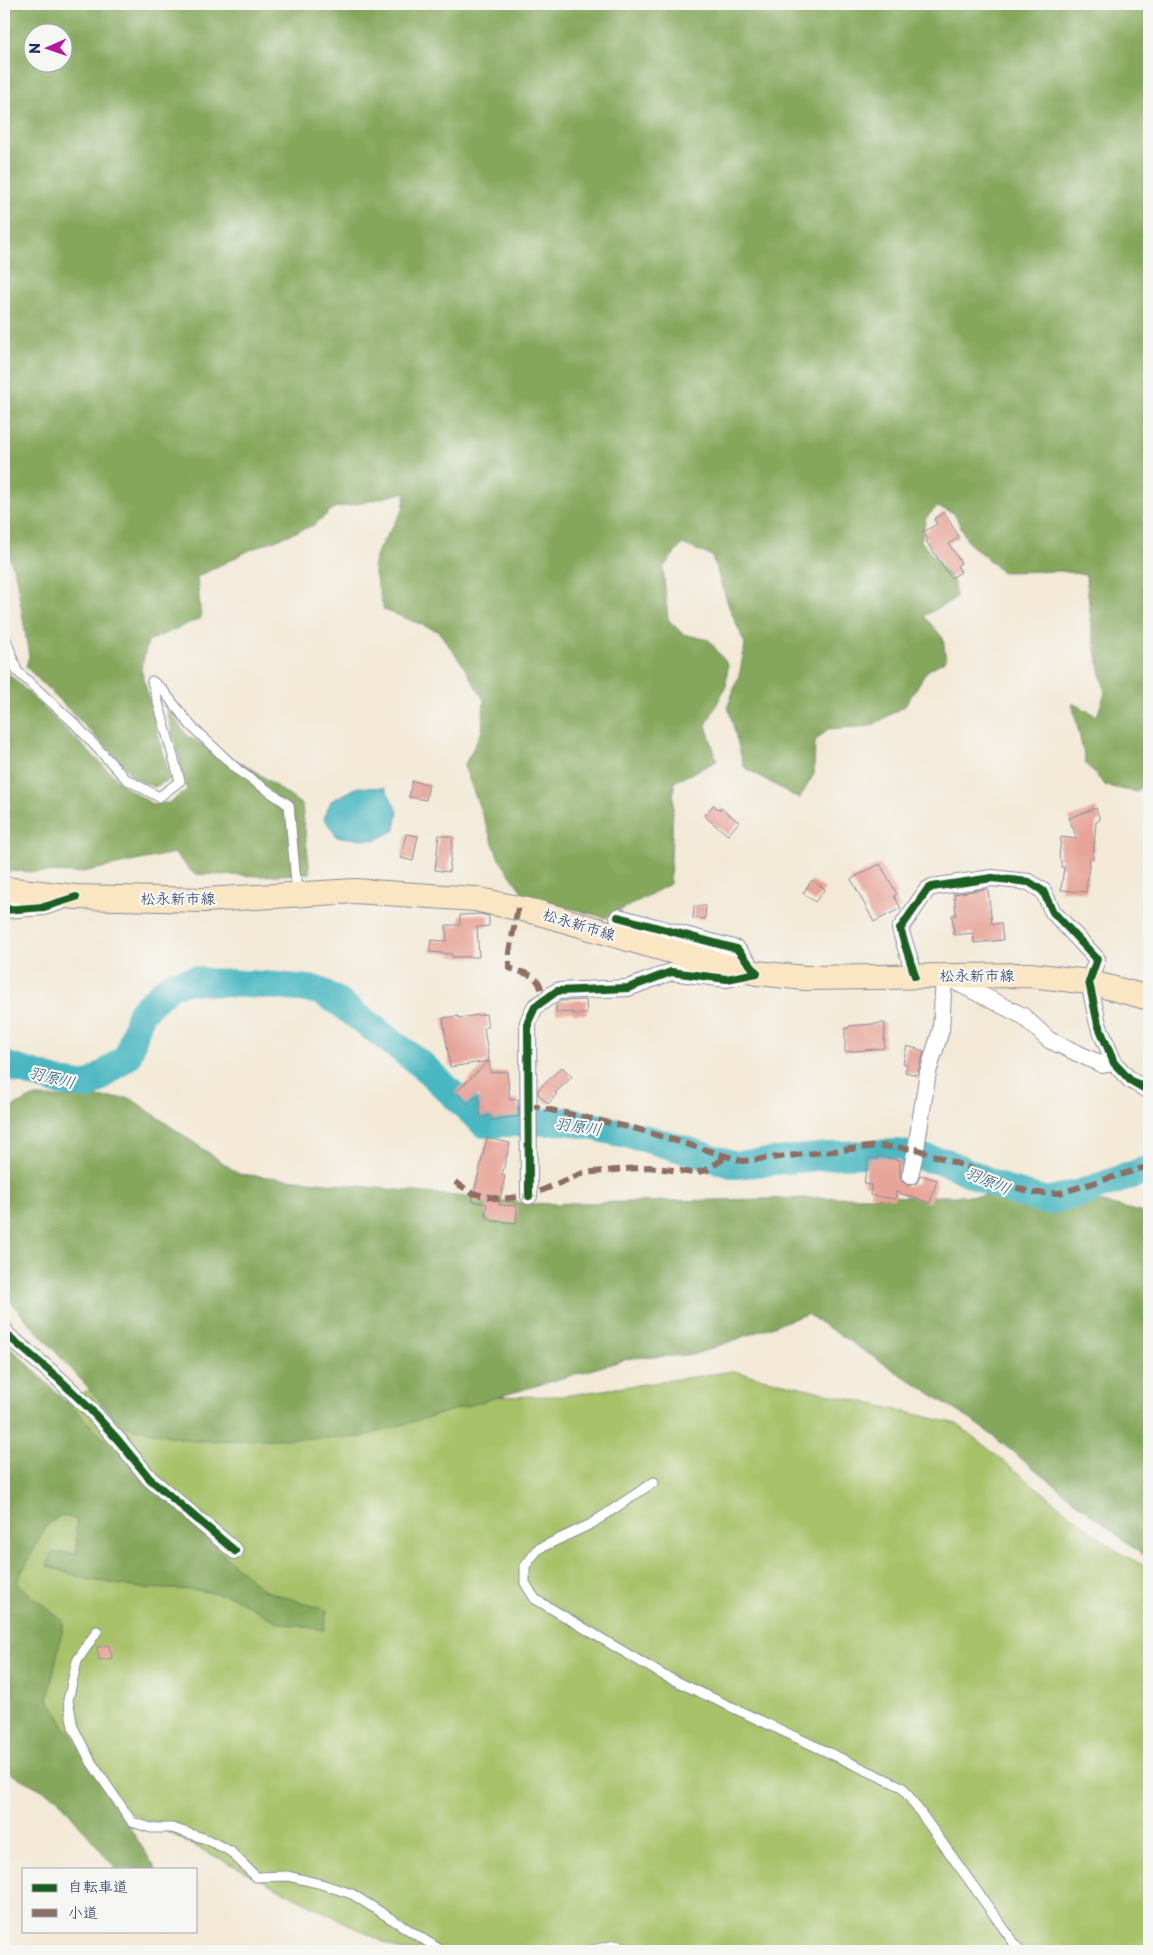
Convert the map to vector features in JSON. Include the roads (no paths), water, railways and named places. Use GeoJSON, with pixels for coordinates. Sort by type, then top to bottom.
{"type":"FeatureCollection","features":[{"type":"Feature","properties":{"kind":"main road","name":"松永新市線"},"geometry":{"type":"LineString","coordinates":[[4,889],[76,897],[205,900],[355,891],[475,899],[536,912],[673,952],[757,973],[805,978],[1030,975],[1089,982],[1149,998]]}},
{"type":"Feature","properties":{"kind":"street"},"geometry":{"type":"LineString","coordinates":[[915,976],[900,929],[927,890],[932,887],[992,878],[1029,882],[1043,891],[1053,912],[1096,959],[1089,982],[1098,1024],[1114,1063],[1130,1080],[1149,1091]]}},
{"type":"Feature","properties":{"kind":"street"},"geometry":{"type":"LineString","coordinates":[[4,910],[44,907],[76,897]]}},
{"type":"Feature","properties":{"kind":"street"},"geometry":{"type":"LineString","coordinates":[[529,1196],[528,1022],[536,1007],[557,992],[628,988],[671,972],[727,979],[757,973],[737,949],[618,916]]}},
{"type":"Feature","properties":{"kind":"street"},"geometry":{"type":"LineString","coordinates":[[910,1176],[928,1072],[941,1030],[944,976],[1023,1016],[1049,1040],[1102,1065],[1114,1063]]}},
{"type":"Feature","properties":{"kind":"street"},"geometry":{"type":"LineString","coordinates":[[4,1329],[6,1334],[59,1379],[88,1408],[118,1440],[150,1479],[235,1551]]}},
{"type":"Feature","properties":{"kind":"lane"},"geometry":{"type":"LineString","coordinates":[[4,636],[16,671],[74,723],[126,779],[160,796],[180,781],[152,681],[162,689],[191,726],[239,770],[289,805],[297,894]]}},
{"type":"Feature","properties":{"kind":"lane"},"geometry":{"type":"LineString","coordinates":[[654,1482],[591,1524],[538,1549],[525,1566],[525,1583],[535,1599],[664,1675],[902,1787],[1020,1951]]}},
{"type":"Feature","properties":{"kind":"lane"},"geometry":{"type":"LineString","coordinates":[[97,1631],[77,1661],[68,1700],[74,1728],[91,1762],[132,1822],[151,1828],[172,1828],[230,1850],[256,1877],[288,1876],[352,1894],[442,1951]]}},
{"type":"Feature","properties":{"kind":"lane"},"geometry":{"type":"LineString","coordinates":[[589,1951],[615,1945],[640,1951]]}},
{"type":"Feature","properties":{"kind":"water"},"geometry":{"type":"Polygon","coordinates":[[[358,787],[385,788],[398,811],[395,830],[376,840],[337,837],[324,818],[331,801],[358,787]]]}},
{"type":"Feature","properties":{"kind":"waterway","name":"羽原川"},"geometry":{"type":"LineString","coordinates":[[4,1065],[60,1082],[89,1086],[128,1056],[141,1012],[171,985],[192,980],[278,986],[317,990],[337,1001],[422,1065],[484,1124],[568,1121],[648,1139],[735,1165],[838,1155],[897,1153],[946,1162],[1007,1190],[1047,1201],[1081,1193],[1149,1169]]}}]}
